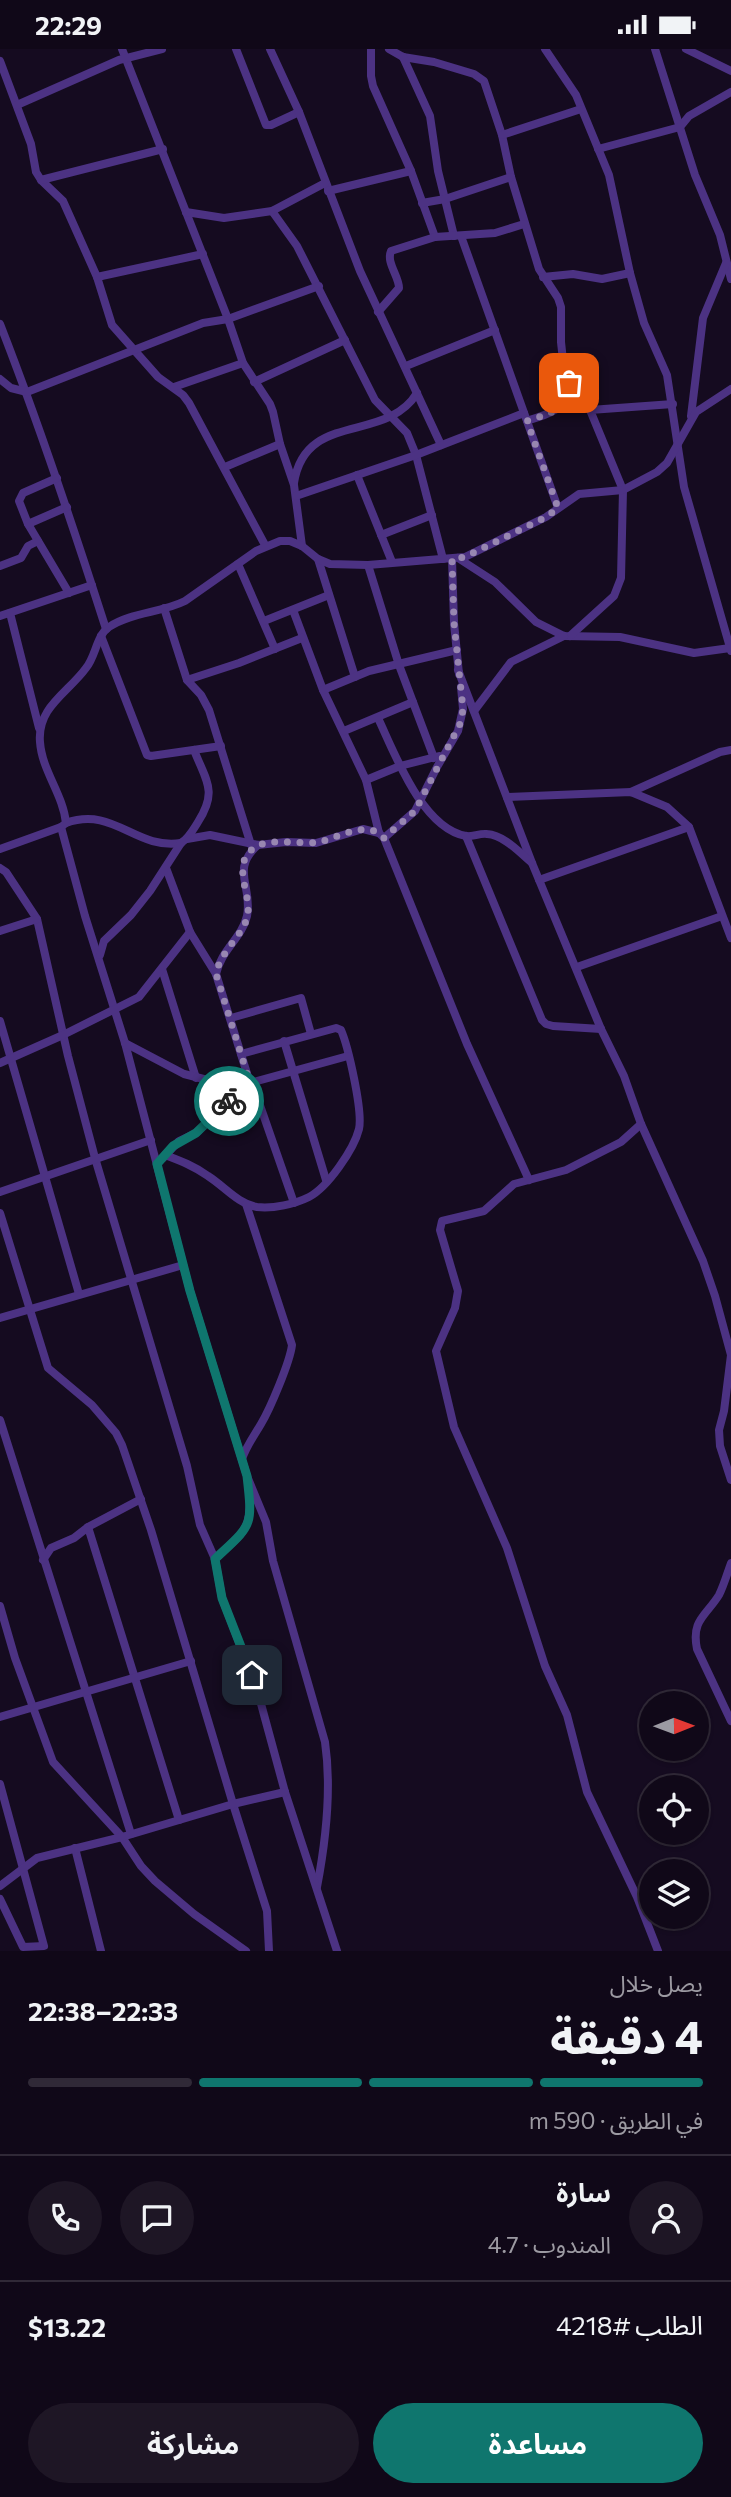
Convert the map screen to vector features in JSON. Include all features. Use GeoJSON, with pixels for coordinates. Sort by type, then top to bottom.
{"type":"FeatureCollection","features":[{"type":"Feature","properties":{"kind":"street"},"geometry":{"type":"LineString","coordinates":[[17,105],[124,53],[159,49]]}},
{"type":"Feature","properties":{"kind":"street"},"geometry":{"type":"LineString","coordinates":[[236,49],[266,125],[299,113]]}},
{"type":"Feature","properties":{"kind":"street"},"geometry":{"type":"LineString","coordinates":[[270,49],[299,113],[378,311],[441,445]]}},
{"type":"Feature","properties":{"kind":"street"},"geometry":{"type":"LineString","coordinates":[[371,49],[373,86],[411,171],[435,237]]}},
{"type":"Feature","properties":{"kind":"street"},"geometry":{"type":"LineString","coordinates":[[389,49],[403,57],[435,62],[480,76],[484,81],[502,135],[524,224],[543,277],[561,307],[564,370],[569,383],[590,410],[623,490],[621,578],[614,596],[567,636],[511,662],[474,711]]}},
{"type":"Feature","properties":{"kind":"street"},"geometry":{"type":"LineString","coordinates":[[451,559],[495,582],[536,622],[567,636],[620,637],[684,652],[731,650],[684,487],[667,375],[647,331],[630,273],[609,175],[571,87],[545,49]]}},
{"type":"Feature","properties":{"kind":"street"},"geometry":{"type":"LineString","coordinates":[[655,49],[695,175],[720,235],[731,279]]}},
{"type":"Feature","properties":{"kind":"street"},"geometry":{"type":"LineString","coordinates":[[686,49],[731,69]]}},
{"type":"Feature","properties":{"kind":"street"},"geometry":{"type":"LineString","coordinates":[[124,53],[229,319],[243,363],[270,404],[294,485],[302,546]]}},
{"type":"Feature","properties":{"kind":"street"},"geometry":{"type":"LineString","coordinates":[[403,57],[430,116],[445,199],[558,508]]}},
{"type":"Feature","properties":{"kind":"street"},"geometry":{"type":"LineString","coordinates":[[0,61],[34,152],[36,172],[62,201],[97,277],[111,325],[158,377],[174,387],[189,403],[265,545]]}},
{"type":"Feature","properties":{"kind":"street"},"geometry":{"type":"LineString","coordinates":[[598,149],[680,127],[689,116],[731,92]]}},
{"type":"Feature","properties":{"kind":"street"},"geometry":{"type":"LineString","coordinates":[[502,135],[581,109]]}},
{"type":"Feature","properties":{"kind":"street"},"geometry":{"type":"LineString","coordinates":[[41,180],[163,149]]}},
{"type":"Feature","properties":{"kind":"street"},"geometry":{"type":"LineString","coordinates":[[186,212],[224,218],[272,212],[327,187],[411,171]]}},
{"type":"Feature","properties":{"kind":"street"},"geometry":{"type":"LineString","coordinates":[[422,203],[445,199],[511,177]]}},
{"type":"Feature","properties":{"kind":"street"},"geometry":{"type":"LineString","coordinates":[[272,212],[297,246],[319,286],[375,400],[407,433],[416,455],[432,515],[451,559],[458,670],[462,691],[461,722],[439,757],[415,811],[381,835]]}},
{"type":"Feature","properties":{"kind":"street"},"geometry":{"type":"LineString","coordinates":[[378,311],[400,284],[389,258],[391,251],[435,237],[495,233],[524,224]]}},
{"type":"Feature","properties":{"kind":"street"},"geometry":{"type":"LineString","coordinates":[[97,277],[203,254]]}},
{"type":"Feature","properties":{"kind":"street"},"geometry":{"type":"LineString","coordinates":[[690,422],[703,318],[726,263]]}},
{"type":"Feature","properties":{"kind":"street"},"geometry":{"type":"LineString","coordinates":[[543,277],[573,274],[602,279],[630,273]]}},
{"type":"Feature","properties":{"kind":"street"},"geometry":{"type":"LineString","coordinates":[[0,379],[11,387],[27,392],[203,323],[229,319],[319,286]]}},
{"type":"Feature","properties":{"kind":"street"},"geometry":{"type":"LineString","coordinates":[[0,324],[67,507],[104,632],[148,755],[221,746]]}},
{"type":"Feature","properties":{"kind":"street"},"geometry":{"type":"LineString","coordinates":[[406,366],[495,330]]}},
{"type":"Feature","properties":{"kind":"street"},"geometry":{"type":"LineString","coordinates":[[254,382],[345,340]]}},
{"type":"Feature","properties":{"kind":"street"},"geometry":{"type":"LineString","coordinates":[[174,387],[243,363]]}},
{"type":"Feature","properties":{"kind":"street"},"geometry":{"type":"LineString","coordinates":[[296,496],[525,417],[556,410],[567,398],[569,383]]}},
{"type":"Feature","properties":{"kind":"street"},"geometry":{"type":"LineString","coordinates":[[39,728],[53,702],[86,669],[104,632],[153,609],[185,601],[265,545],[290,541],[330,564],[368,565],[465,557],[546,517],[579,494],[623,490],[657,472],[667,463],[690,422],[704,406],[731,389]]}},
{"type":"Feature","properties":{"kind":"street"},"geometry":{"type":"LineString","coordinates":[[294,485],[300,459],[316,442],[392,417],[408,405],[417,393]]}},
{"type":"Feature","properties":{"kind":"street"},"geometry":{"type":"LineString","coordinates":[[590,410],[673,404]]}},
{"type":"Feature","properties":{"kind":"street"},"geometry":{"type":"LineString","coordinates":[[225,467],[280,444]]}},
{"type":"Feature","properties":{"kind":"street"},"geometry":{"type":"LineString","coordinates":[[357,475],[392,562]]}},
{"type":"Feature","properties":{"kind":"street"},"geometry":{"type":"LineString","coordinates":[[57,478],[20,495],[19,501],[28,524],[69,593]]}},
{"type":"Feature","properties":{"kind":"street"},"geometry":{"type":"LineString","coordinates":[[28,524],[67,507]]}},
{"type":"Feature","properties":{"kind":"street"},"geometry":{"type":"LineString","coordinates":[[381,535],[432,515]]}},
{"type":"Feature","properties":{"kind":"street"},"geometry":{"type":"LineString","coordinates":[[0,566],[21,558],[28,546],[38,541]]}},
{"type":"Feature","properties":{"kind":"street"},"geometry":{"type":"LineString","coordinates":[[318,559],[355,677]]}},
{"type":"Feature","properties":{"kind":"street"},"geometry":{"type":"LineString","coordinates":[[238,564],[275,649]]}},
{"type":"Feature","properties":{"kind":"street"},"geometry":{"type":"LineString","coordinates":[[368,565],[399,665],[439,757]]}},
{"type":"Feature","properties":{"kind":"street"},"geometry":{"type":"LineString","coordinates":[[0,616],[92,585]]}},
{"type":"Feature","properties":{"kind":"street"},"geometry":{"type":"LineString","coordinates":[[264,621],[329,595]]}},
{"type":"Feature","properties":{"kind":"street"},"geometry":{"type":"LineString","coordinates":[[164,608],[187,680],[205,701],[254,845]]}},
{"type":"Feature","properties":{"kind":"street"},"geometry":{"type":"LineString","coordinates":[[293,610],[323,690],[366,780],[381,835],[467,1044],[529,1180]]}},
{"type":"Feature","properties":{"kind":"street"},"geometry":{"type":"LineString","coordinates":[[10,613],[39,728],[46,770],[61,799],[63,825],[85,916],[125,1043],[183,1265],[247,1476],[266,1522],[273,1561],[325,1742],[329,1771],[324,1846],[316,1890]]}},
{"type":"Feature","properties":{"kind":"street"},"geometry":{"type":"LineString","coordinates":[[187,680],[302,638]]}},
{"type":"Feature","properties":{"kind":"street"},"geometry":{"type":"LineString","coordinates":[[323,690],[376,669],[457,650]]}},
{"type":"Feature","properties":{"kind":"street"},"geometry":{"type":"LineString","coordinates":[[458,670],[532,863],[601,1030],[624,1076],[641,1123],[703,1261],[730,1348],[731,1370],[719,1430],[720,1446],[731,1480]]}},
{"type":"Feature","properties":{"kind":"street"},"geometry":{"type":"LineString","coordinates":[[344,731],[413,702]]}},
{"type":"Feature","properties":{"kind":"street"},"geometry":{"type":"LineString","coordinates":[[378,718],[400,766],[438,822],[466,836],[495,836],[532,863]]}},
{"type":"Feature","properties":{"kind":"street"},"geometry":{"type":"LineString","coordinates":[[99,957],[104,940],[131,915],[208,807],[211,798],[194,750]]}},
{"type":"Feature","properties":{"kind":"street"},"geometry":{"type":"LineString","coordinates":[[507,797],[631,792],[720,752],[731,750]]}},
{"type":"Feature","properties":{"kind":"street"},"geometry":{"type":"LineString","coordinates":[[366,780],[400,766],[439,757]]}},
{"type":"Feature","properties":{"kind":"street"},"geometry":{"type":"LineString","coordinates":[[631,792],[659,802],[689,827],[731,938]]}},
{"type":"Feature","properties":{"kind":"street"},"geometry":{"type":"LineString","coordinates":[[0,849],[77,819],[100,819],[157,844],[210,835],[254,845],[316,843],[363,829],[381,835]]}},
{"type":"Feature","properties":{"kind":"street"},"geometry":{"type":"LineString","coordinates":[[540,880],[689,827]]}},
{"type":"Feature","properties":{"kind":"street"},"geometry":{"type":"LineString","coordinates":[[466,836],[542,1020],[553,1026],[601,1030]]}},
{"type":"Feature","properties":{"kind":"street"},"geometry":{"type":"LineString","coordinates":[[216,974],[218,961],[245,922],[248,902],[244,862],[254,845]]}},
{"type":"Feature","properties":{"kind":"street"},"geometry":{"type":"LineString","coordinates":[[0,868],[6,872],[37,919],[95,1159],[187,1466],[200,1525],[215,1559],[222,1598],[257,1689],[285,1792],[337,1951]]}},
{"type":"Feature","properties":{"kind":"street"},"geometry":{"type":"LineString","coordinates":[[166,868],[190,932],[216,974],[241,1054],[246,1086]]}},
{"type":"Feature","properties":{"kind":"street"},"geometry":{"type":"LineString","coordinates":[[577,967],[722,916]]}},
{"type":"Feature","properties":{"kind":"street"},"geometry":{"type":"LineString","coordinates":[[0,931],[37,919]]}},
{"type":"Feature","properties":{"kind":"street"},"geometry":{"type":"LineString","coordinates":[[0,1063],[139,997],[190,932]]}},
{"type":"Feature","properties":{"kind":"street"},"geometry":{"type":"LineString","coordinates":[[162,969],[196,1079]]}},
{"type":"Feature","properties":{"kind":"street"},"geometry":{"type":"LineString","coordinates":[[231,1018],[301,998],[311,1034]]}},
{"type":"Feature","properties":{"kind":"street"},"geometry":{"type":"LineString","coordinates":[[0,1021],[79,1294]]}},
{"type":"Feature","properties":{"kind":"street"},"geometry":{"type":"LineString","coordinates":[[165,1156],[194,1167],[246,1204],[266,1208],[294,1203],[318,1191],[354,1144],[360,1110],[341,1030],[336,1028],[311,1034],[241,1054]]}},
{"type":"Feature","properties":{"kind":"street"},"geometry":{"type":"LineString","coordinates":[[284,1041],[326,1181]]}},
{"type":"Feature","properties":{"kind":"street"},"geometry":{"type":"LineString","coordinates":[[125,1043],[196,1079],[254,1089],[294,1203]]}},
{"type":"Feature","properties":{"kind":"street"},"geometry":{"type":"LineString","coordinates":[[157,1164],[179,1141],[196,1133],[246,1086],[348,1056]]}},
{"type":"Feature","properties":{"kind":"street"},"geometry":{"type":"LineString","coordinates":[[641,1123],[621,1143],[566,1170],[514,1184],[484,1211],[442,1221],[439,1226],[458,1291],[455,1308],[437,1344],[436,1360],[454,1427],[507,1548],[545,1666],[567,1715],[587,1792],[638,1897],[658,1951]]}},
{"type":"Feature","properties":{"kind":"street"},"geometry":{"type":"LineString","coordinates":[[0,1192],[151,1140]]}},
{"type":"Feature","properties":{"kind":"street"},"geometry":{"type":"LineString","coordinates":[[242,1459],[249,1440],[265,1416],[292,1345],[246,1204]]}},
{"type":"Feature","properties":{"kind":"street"},"geometry":{"type":"LineString","coordinates":[[0,1213],[48,1368],[79,1393],[116,1433],[141,1499],[267,1910],[269,1951]]}},
{"type":"Feature","properties":{"kind":"street"},"geometry":{"type":"LineString","coordinates":[[0,1318],[183,1265]]}},
{"type":"Feature","properties":{"kind":"street"},"geometry":{"type":"LineString","coordinates":[[0,1420],[127,1836],[141,1866],[155,1881],[194,1914],[246,1951]]}},
{"type":"Feature","properties":{"kind":"street"},"geometry":{"type":"LineString","coordinates":[[215,1559],[247,1526],[250,1506],[247,1476]]}},
{"type":"Feature","properties":{"kind":"street"},"geometry":{"type":"LineString","coordinates":[[43,1560],[51,1548],[74,1538],[88,1527],[141,1499]]}},
{"type":"Feature","properties":{"kind":"street"},"geometry":{"type":"LineString","coordinates":[[88,1527],[179,1820]]}},
{"type":"Feature","properties":{"kind":"street"},"geometry":{"type":"LineString","coordinates":[[731,1563],[721,1590],[701,1616],[694,1637],[731,1721]]}},
{"type":"Feature","properties":{"kind":"street"},"geometry":{"type":"LineString","coordinates":[[0,1606],[53,1762],[127,1836]]}},
{"type":"Feature","properties":{"kind":"street"},"geometry":{"type":"LineString","coordinates":[[0,1717],[191,1661]]}},
{"type":"Feature","properties":{"kind":"street"},"geometry":{"type":"LineString","coordinates":[[0,1784],[44,1947],[23,1947],[0,1899]]}},
{"type":"Feature","properties":{"kind":"street"},"geometry":{"type":"LineString","coordinates":[[0,1886],[37,1858],[285,1792]]}},
{"type":"Feature","properties":{"kind":"street"},"geometry":{"type":"LineString","coordinates":[[75,1848],[101,1951]]}},
{"type":"Feature","properties":{"kind":"way so far"},"geometry":{"type":"LineString","coordinates":[[229,1101],[250,1083],[216,974],[218,961],[245,922],[248,913],[244,862],[258,845],[295,841],[316,843],[363,829],[379,833],[384,838],[415,811],[458,731],[463,709],[454,623],[452,559],[465,557],[546,517],[558,508],[527,421],[563,405],[569,383]]}},
{"type":"Feature","properties":{"kind":"route"},"geometry":{"type":"LineString","coordinates":[[229,1101],[196,1133],[173,1146],[157,1164],[190,1291],[247,1476],[250,1506],[247,1526],[215,1559],[222,1598],[252,1675]]}}]}
